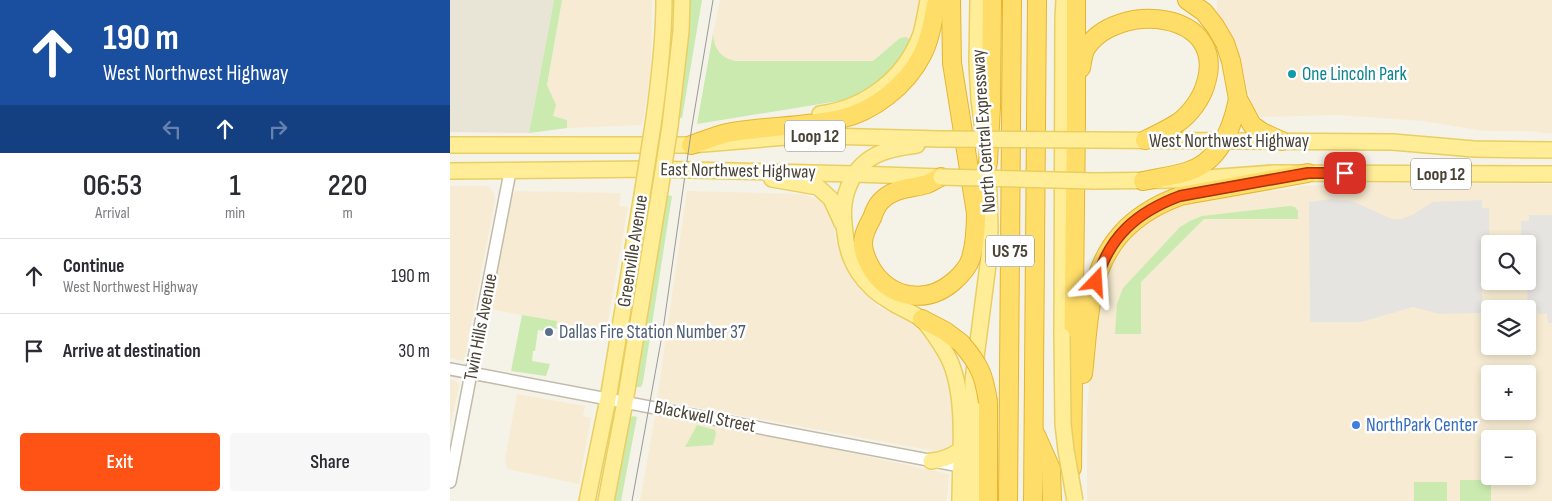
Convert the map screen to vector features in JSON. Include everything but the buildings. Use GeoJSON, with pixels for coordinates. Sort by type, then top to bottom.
{"type":"FeatureCollection","features":[{"type":"Feature","properties":{"kind":"highway"},"geometry":{"type":"LineString","coordinates":[[691,145],[726,134],[842,119],[869,108],[892,93],[910,74],[922,55],[931,32],[937,0]]}},
{"type":"Feature","properties":{"kind":"highway"},"geometry":{"type":"LineString","coordinates":[[941,177],[927,184],[902,188],[892,193],[881,201],[867,228],[863,243],[867,261],[877,276],[889,287],[906,295],[924,296],[944,290],[962,274],[971,260],[976,232],[976,213],[952,63],[951,0]]}},
{"type":"Feature","properties":{"kind":"highway"},"geometry":{"type":"LineString","coordinates":[[988,163],[991,107],[992,0]]}},
{"type":"Feature","properties":{"kind":"highway","name":"North Central Expressway"},"geometry":{"type":"LineString","coordinates":[[1008,501],[1012,0]]}},
{"type":"Feature","properties":{"kind":"highway","name":"US 75"},"geometry":{"type":"LineString","coordinates":[[1033,501],[1036,0]]}},
{"type":"Feature","properties":{"kind":"highway"},"geometry":{"type":"LineString","coordinates":[[1070,501],[1073,444],[1076,0]]}},
{"type":"Feature","properties":{"kind":"highway"},"geometry":{"type":"LineString","coordinates":[[1187,0],[1204,12],[1225,43],[1231,61],[1238,100],[1252,125],[1282,141]]}},
{"type":"Feature","properties":{"kind":"highway"},"geometry":{"type":"LineString","coordinates":[[1076,121],[1080,73],[1085,50],[1092,35],[1115,12],[1132,6],[1151,5],[1166,8],[1177,12],[1200,34],[1207,50],[1210,64],[1208,78],[1203,94],[1193,108],[1179,122],[1145,140]]}},
{"type":"Feature","properties":{"kind":"highway"},"geometry":{"type":"LineString","coordinates":[[1144,181],[1187,172],[1212,156],[1223,141],[1235,116],[1238,100]]}},
{"type":"Feature","properties":{"kind":"highway"},"geometry":{"type":"LineString","coordinates":[[1073,444],[1092,297],[1101,266],[1118,236],[1129,224],[1146,212],[1180,196],[1308,173]]}},
{"type":"Feature","properties":{"kind":"highway"},"geometry":{"type":"LineString","coordinates":[[922,319],[945,331],[961,343],[978,365],[981,372],[986,386],[988,402],[988,501]]}},
{"type":"Feature","properties":{"kind":"highway"},"geometry":{"type":"LineString","coordinates":[[1033,428],[1051,469],[1052,501]]}},
{"type":"Feature","properties":{"kind":"main road","name":"Greenville Avenue"},"geometry":{"type":"LineString","coordinates":[[587,501],[608,399],[653,125],[662,64],[664,0]]}},
{"type":"Feature","properties":{"kind":"main road","name":"Greenville Avenue"},"geometry":{"type":"LineString","coordinates":[[606,501],[670,126],[681,31],[682,0]]}},
{"type":"Feature","properties":{"kind":"main road"},"geometry":{"type":"LineString","coordinates":[[726,134],[756,123],[832,112],[856,105],[878,92],[898,74],[912,53],[921,34],[928,0]]}},
{"type":"Feature","properties":{"kind":"main road","name":"North Central Expressway"},"geometry":{"type":"LineString","coordinates":[[972,501],[973,380],[989,258],[990,226],[988,163],[979,100],[977,63],[978,0]]}},
{"type":"Feature","properties":{"kind":"main road"},"geometry":{"type":"LineString","coordinates":[[1064,0],[1063,424],[1075,501]]}},
{"type":"Feature","properties":{"kind":"main road","name":"East Northwest Highway"},"geometry":{"type":"LineString","coordinates":[[450,145],[691,145],[798,136],[1026,139]]}},
{"type":"Feature","properties":{"kind":"main road"},"geometry":{"type":"LineString","coordinates":[[940,139],[920,145],[890,149],[864,162],[854,174],[843,202],[844,226],[846,246],[853,265],[870,287],[888,301],[922,319],[949,358],[958,387],[960,501]]}},
{"type":"Feature","properties":{"kind":"main road","name":"West Northwest Highway"},"geometry":{"type":"LineString","coordinates":[[1026,139],[1393,142],[1474,149],[1552,150]]}},
{"type":"Feature","properties":{"kind":"main road","name":"East Northwest Highway"},"geometry":{"type":"LineString","coordinates":[[450,172],[651,169],[1026,179]]}},
{"type":"Feature","properties":{"kind":"main road"},"geometry":{"type":"LineString","coordinates":[[742,172],[818,187],[830,199],[844,226]]}},
{"type":"Feature","properties":{"kind":"main road","name":"West Northwest Highway"},"geometry":{"type":"LineString","coordinates":[[1026,179],[1144,181],[1248,174],[1308,173],[1552,174]]}},
{"type":"Feature","properties":{"kind":"main road"},"geometry":{"type":"LineString","coordinates":[[931,461],[942,460],[960,450]]}},
{"type":"Feature","properties":{"kind":"street","name":"Twin Hills Avenue"},"geometry":{"type":"LineString","coordinates":[[450,482],[510,172]]}},
{"type":"Feature","properties":{"kind":"street","name":"Blackwell Street"},"geometry":{"type":"LineString","coordinates":[[450,369],[960,466]]}},
{"type":"Feature","properties":{"kind":"shaded area"},"geometry":{"type":"Polygon","coordinates":[[[450,0],[554,0],[529,133],[450,132],[450,0]]]}},
{"type":"Feature","properties":{"kind":"shaded area"},"geometry":{"type":"Polygon","coordinates":[[[562,0],[652,0],[651,75],[642,125],[567,128],[567,120],[553,116],[547,86],[562,0]]]}},
{"type":"Feature","properties":{"kind":"shaded area"},"geometry":{"type":"Polygon","coordinates":[[[720,0],[923,0],[911,40],[900,38],[873,61],[735,61],[728,60],[721,55],[713,42],[720,0]]]}},
{"type":"Feature","properties":{"kind":"shaded area"},"geometry":{"type":"Polygon","coordinates":[[[1217,0],[1552,0],[1552,134],[1530,131],[1484,131],[1423,121],[1338,115],[1261,117],[1252,107],[1237,46],[1226,27],[1217,20],[1217,0]]]}},
{"type":"Feature","properties":{"kind":"shaded area"},"geometry":{"type":"Polygon","coordinates":[[[1382,183],[1552,184],[1552,501],[1087,501],[1087,410],[1097,303],[1113,255],[1136,228],[1178,204],[1297,188],[1299,186],[1382,183]]]}},
{"type":"Feature","properties":{"kind":"shaded area"},"geometry":{"type":"Polygon","coordinates":[[[450,186],[485,186],[490,188],[494,194],[495,201],[464,361],[450,358],[450,186]]]}},
{"type":"Feature","properties":{"kind":"shaded area"},"geometry":{"type":"Polygon","coordinates":[[[516,191],[621,193],[619,206],[628,207],[606,332],[574,326],[573,330],[556,327],[556,321],[489,309],[510,200],[516,191]]]}},
{"type":"Feature","properties":{"kind":"shaded area"},"geometry":{"type":"Polygon","coordinates":[[[687,191],[803,194],[821,201],[833,216],[836,241],[848,273],[859,289],[880,308],[902,317],[924,334],[940,353],[955,398],[956,445],[950,452],[939,452],[657,400],[687,191]]]}},
{"type":"Feature","properties":{"kind":"shaded area"},"geometry":{"type":"Polygon","coordinates":[[[1332,199],[1352,201],[1392,219],[1401,219],[1412,215],[1433,202],[1482,200],[1482,208],[1489,208],[1489,235],[1481,235],[1481,313],[1439,314],[1413,307],[1361,322],[1310,322],[1309,202],[1332,199]]]}},
{"type":"Feature","properties":{"kind":"shaded area"},"geometry":{"type":"Polygon","coordinates":[[[1529,215],[1552,215],[1552,323],[1548,323],[1547,314],[1538,314],[1536,300],[1528,300],[1527,290],[1536,290],[1536,235],[1521,235],[1521,221],[1529,221],[1529,215]]]}},
{"type":"Feature","properties":{"kind":"shaded area"},"geometry":{"type":"Polygon","coordinates":[[[450,379],[456,381],[459,386],[450,427],[450,379]]]}},
{"type":"Feature","properties":{"kind":"shaded area"},"geometry":{"type":"Polygon","coordinates":[[[517,394],[585,406],[583,416],[591,418],[579,484],[507,469],[505,459],[517,394]]]}},
{"type":"Feature","properties":{"kind":"shaded area"},"geometry":{"type":"Polygon","coordinates":[[[656,411],[949,474],[947,501],[640,501],[656,411]]]}},
{"type":"Feature","properties":{"kind":"green space"},"geometry":{"type":"Polygon","coordinates":[[[554,0],[562,0],[547,85],[556,105],[553,116],[567,120],[567,128],[529,133],[554,0]]]}},
{"type":"Feature","properties":{"kind":"green space"},"geometry":{"type":"Polygon","coordinates":[[[690,0],[702,0],[682,118],[678,118],[690,27],[690,0]]]}},
{"type":"Feature","properties":{"kind":"green space"},"geometry":{"type":"Polygon","coordinates":[[[713,34],[719,52],[726,58],[735,61],[873,61],[900,38],[906,37],[911,40],[892,73],[851,99],[697,124],[713,34]]]}},
{"type":"Feature","properties":{"kind":"green space"},"geometry":{"type":"Polygon","coordinates":[[[667,195],[672,196],[643,382],[641,387],[636,387],[659,233],[667,195]]]}},
{"type":"Feature","properties":{"kind":"green space"},"geometry":{"type":"Polygon","coordinates":[[[1289,206],[1295,207],[1298,211],[1298,219],[1204,219],[1141,282],[1141,334],[1115,334],[1117,304],[1123,288],[1180,227],[1202,216],[1289,206]]]}},
{"type":"Feature","properties":{"kind":"green space"},"geometry":{"type":"Polygon","coordinates":[[[522,315],[557,321],[556,327],[564,328],[564,330],[547,327],[546,331],[538,330],[532,361],[550,364],[546,376],[511,371],[522,315]]]}},
{"type":"Feature","properties":{"kind":"green space"},"geometry":{"type":"Polygon","coordinates":[[[633,416],[637,417],[621,501],[613,501],[629,419],[633,416]]]}},
{"type":"Feature","properties":{"kind":"green space"},"geometry":{"type":"Polygon","coordinates":[[[697,425],[715,430],[716,434],[713,445],[685,447],[697,425]]]}},
{"type":"Feature","properties":{"kind":"green space"},"geometry":{"type":"Polygon","coordinates":[[[1460,480],[1481,480],[1481,485],[1491,485],[1491,501],[1460,501],[1460,480]]]}},
{"type":"Feature","properties":{"kind":"green space"},"geometry":{"type":"Polygon","coordinates":[[[1414,482],[1447,482],[1447,501],[1414,501],[1414,482]]]}},
{"type":"Feature","properties":{"kind":"tram line"},"geometry":{"type":"LineString","coordinates":[[632,501],[663,330],[692,126],[713,0]]}},
{"type":"Feature","properties":{"kind":"place","name":"One Lincoln Park"},"geometry":{"type":"Point","coordinates":[1292,74]}},
{"type":"Feature","properties":{"kind":"place","name":"Dallas Fire Station Number 37"},"geometry":{"type":"Point","coordinates":[549,332]}},
{"type":"Feature","properties":{"kind":"place","name":"NorthPark Center"},"geometry":{"type":"Point","coordinates":[1356,425]}},
{"type":"Feature","properties":{"kind":"route"},"geometry":{"type":"LineString","coordinates":[[1096,282],[1101,266],[1118,236],[1129,224],[1164,202],[1180,196],[1308,173],[1345,173]]}}]}
